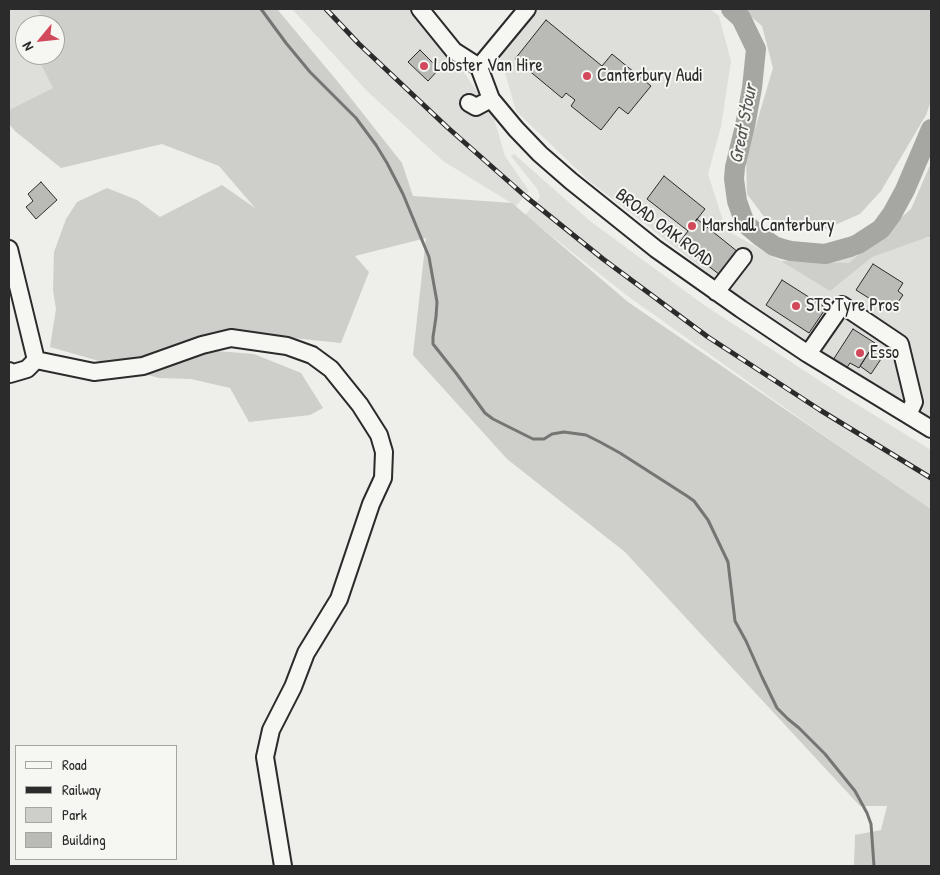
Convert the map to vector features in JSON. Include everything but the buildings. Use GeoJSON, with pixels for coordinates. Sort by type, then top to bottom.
{"type":"FeatureCollection","features":[{"type":"Feature","properties":{"kind":"street"},"geometry":{"type":"LineString","coordinates":[[420,9],[454,51],[479,67],[527,9]]}},
{"type":"Feature","properties":{"kind":"street","name":"BROAD OAK ROAD"},"geometry":{"type":"LineString","coordinates":[[479,67],[491,99],[540,154],[571,181],[656,248],[716,292],[808,354],[931,429]]}},
{"type":"Feature","properties":{"kind":"street"},"geometry":{"type":"LineString","coordinates":[[469,104],[476,107],[491,99]]}},
{"type":"Feature","properties":{"kind":"street"},"geometry":{"type":"LineString","coordinates":[[9,249],[36,360]]}},
{"type":"Feature","properties":{"kind":"street"},"geometry":{"type":"LineString","coordinates":[[716,292],[743,257]]}},
{"type":"Feature","properties":{"kind":"street"},"geometry":{"type":"LineString","coordinates":[[808,354],[842,305],[900,344],[914,402],[908,414]]}},
{"type":"Feature","properties":{"kind":"street"},"geometry":{"type":"LineString","coordinates":[[36,360],[94,372],[143,366],[202,345],[231,338],[287,346],[312,355],[331,369],[360,405],[379,434],[384,452],[383,478],[371,504],[339,599],[306,653],[293,687],[270,730],[265,757],[283,866]]}},
{"type":"Feature","properties":{"kind":"street"},"geometry":{"type":"LineString","coordinates":[[9,371],[10,374],[27,369],[36,360]]}},
{"type":"Feature","properties":{"kind":"shaded area"},"geometry":{"type":"Polygon","coordinates":[[[9,9],[38,9],[41,15],[15,15],[15,65],[41,65],[53,88],[9,110],[9,9]]]}},
{"type":"Feature","properties":{"kind":"shaded area"},"geometry":{"type":"Polygon","coordinates":[[[292,9],[413,9],[450,52],[493,115],[505,156],[529,191],[516,206],[443,161],[367,91],[292,9]]]}},
{"type":"Feature","properties":{"kind":"shaded area"},"geometry":{"type":"Polygon","coordinates":[[[538,9],[710,9],[719,16],[731,61],[721,127],[708,174],[726,230],[781,261],[931,237],[931,418],[823,354],[734,293],[588,180],[516,111],[500,55],[538,9]]]}},
{"type":"Feature","properties":{"kind":"shaded area"},"geometry":{"type":"Polygon","coordinates":[[[514,154],[590,221],[704,305],[840,394],[931,450],[931,509],[629,297],[525,215],[540,197],[538,190],[511,156],[514,154]]]}},
{"type":"Feature","properties":{"kind":"green space"},"geometry":{"type":"Polygon","coordinates":[[[38,9],[277,9],[402,163],[413,196],[512,203],[628,302],[931,509],[931,866],[854,866],[855,835],[881,830],[887,806],[860,806],[625,552],[507,459],[413,355],[426,238],[355,256],[369,272],[341,343],[224,331],[216,351],[254,354],[301,373],[323,408],[310,415],[249,422],[230,388],[191,379],[159,378],[50,347],[56,309],[53,290],[54,252],[66,219],[77,202],[107,188],[137,200],[160,217],[222,185],[255,208],[219,166],[162,144],[61,168],[15,131],[9,124],[9,110],[53,88],[41,65],[65,65],[65,15],[41,15],[38,9]]]}},
{"type":"Feature","properties":{"kind":"green space"},"geometry":{"type":"Polygon","coordinates":[[[742,9],[931,9],[931,101],[926,115],[881,191],[860,214],[819,232],[765,218],[747,194],[746,159],[773,68],[762,26],[742,9]]]}},
{"type":"Feature","properties":{"kind":"green space"},"geometry":{"type":"Polygon","coordinates":[[[931,163],[931,237],[872,257],[830,291],[781,261],[849,263],[911,209],[931,163]]]}},
{"type":"Feature","properties":{"kind":"waterway"},"geometry":{"type":"LineString","coordinates":[[261,9],[310,72],[356,118],[387,163],[403,194],[429,257],[437,302],[433,344],[485,413],[533,439],[544,439],[552,434],[564,432],[586,435],[620,453],[687,496],[694,501],[708,520],[728,562],[735,621],[777,708],[825,754],[855,791],[871,824],[874,866]]}},
{"type":"Feature","properties":{"kind":"waterway","name":"Great Stour"},"geometry":{"type":"LineString","coordinates":[[731,9],[741,18],[756,49],[752,88],[735,167],[734,179],[737,201],[748,226],[774,246],[791,251],[825,254],[858,244],[881,229],[892,214],[905,190],[931,129]]}},
{"type":"Feature","properties":{"kind":"railway"},"geometry":{"type":"LineString","coordinates":[[326,9],[359,44],[447,127],[525,196],[603,259],[708,337],[820,410],[931,478]]}},
{"type":"Feature","properties":{"kind":"place","name":"Lobster Van Hire"},"geometry":{"type":"Point","coordinates":[424,66]}},
{"type":"Feature","properties":{"kind":"place","name":"Canterbury Audi"},"geometry":{"type":"Point","coordinates":[587,76]}},
{"type":"Feature","properties":{"kind":"place","name":"Marshall Canterbury"},"geometry":{"type":"Point","coordinates":[692,226]}},
{"type":"Feature","properties":{"kind":"place","name":"STS Tyre Pros"},"geometry":{"type":"Point","coordinates":[796,306]}},
{"type":"Feature","properties":{"kind":"place","name":"Esso"},"geometry":{"type":"Point","coordinates":[860,353]}}]}
